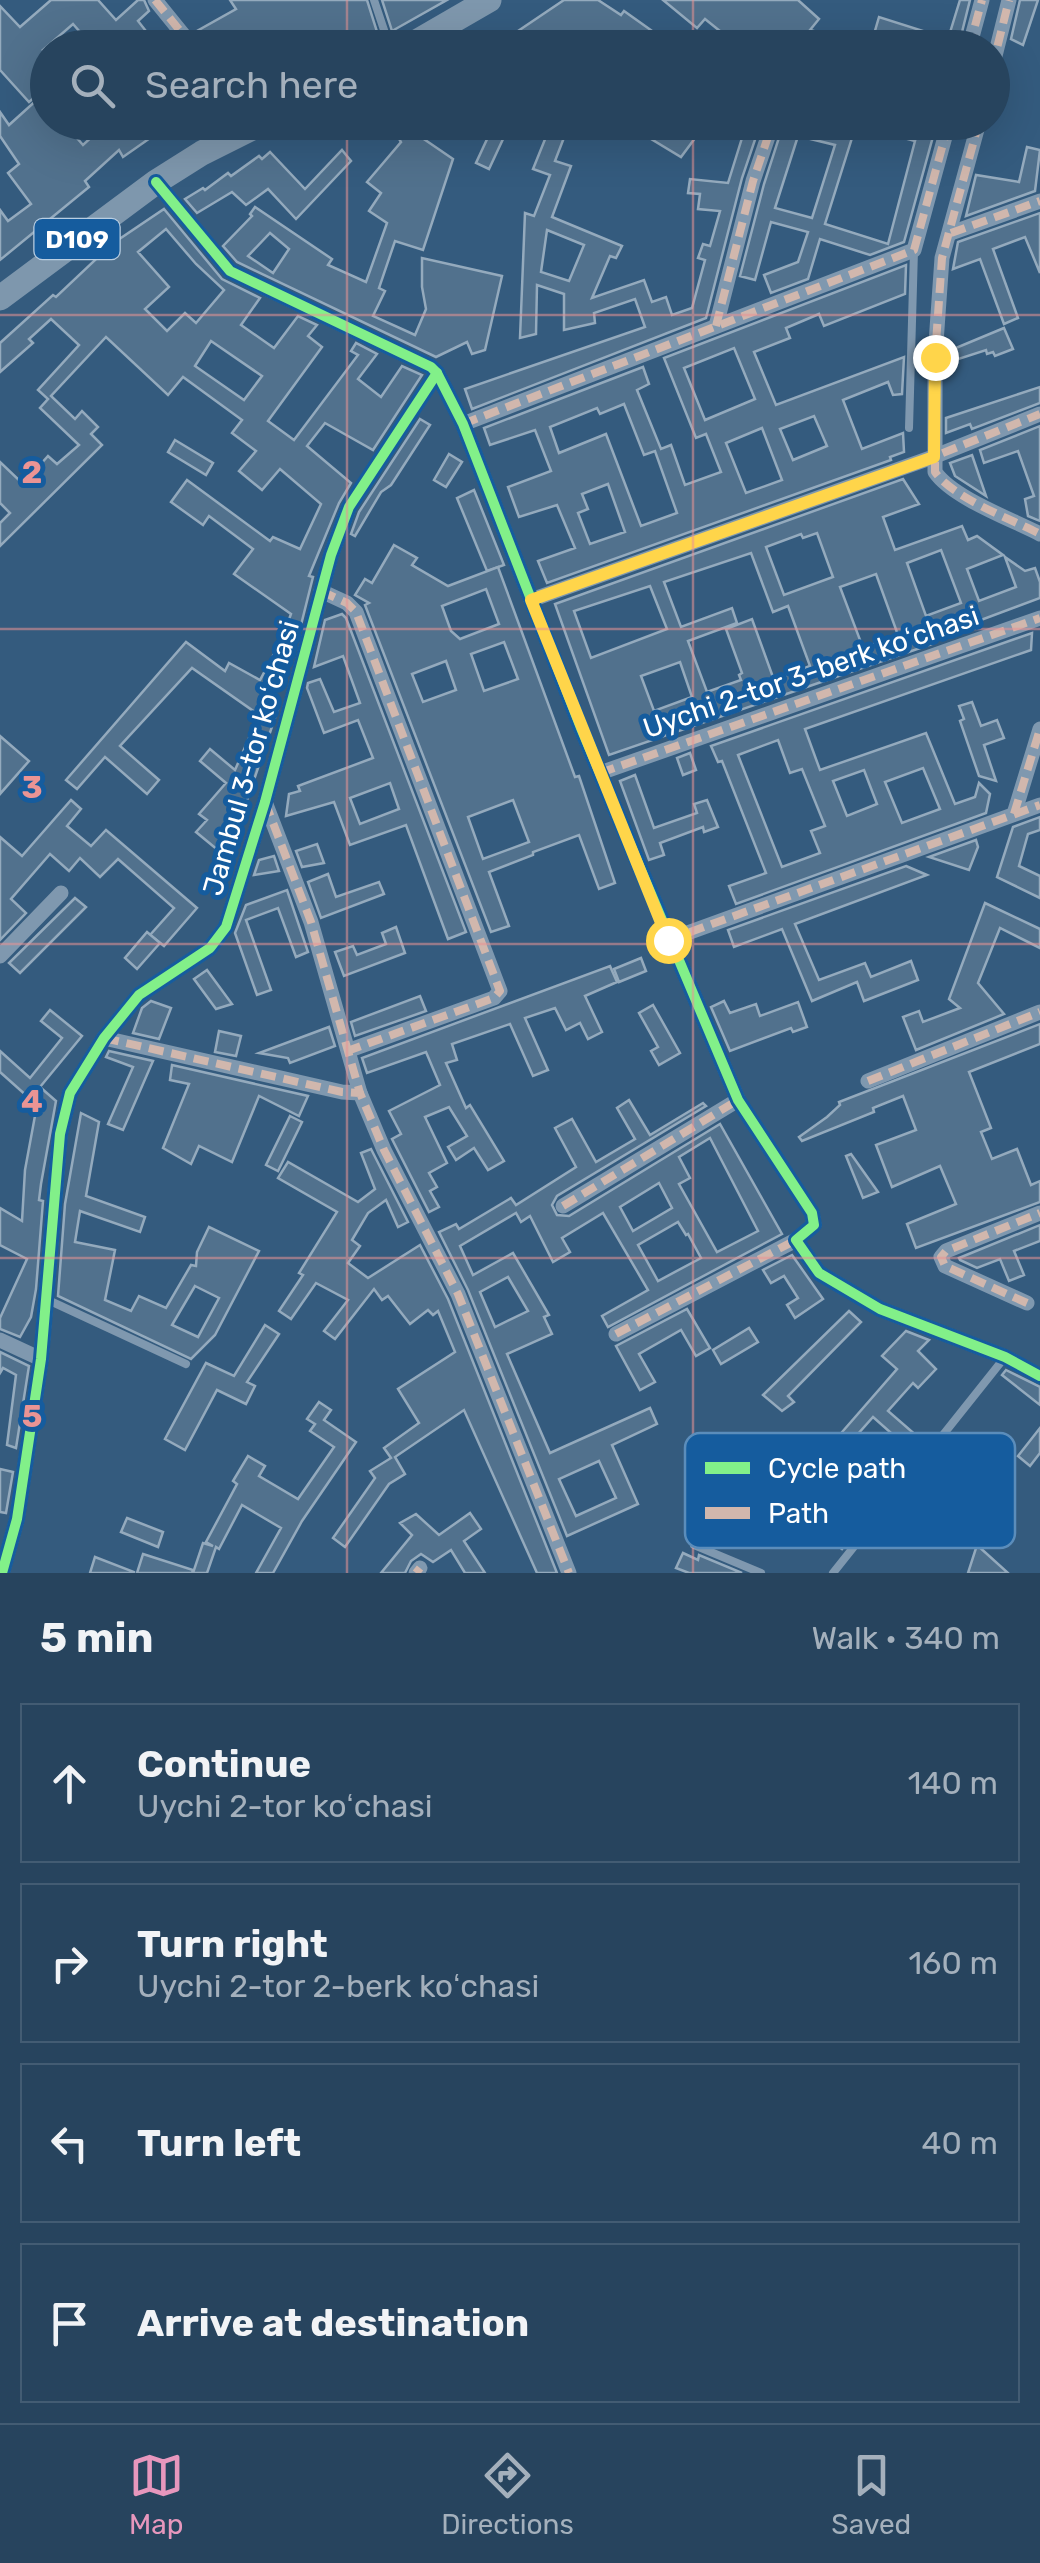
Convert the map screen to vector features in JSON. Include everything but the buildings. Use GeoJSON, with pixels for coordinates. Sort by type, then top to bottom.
{"type":"FeatureCollection","features":[{"type":"Feature","properties":{"kind":"main road"},"geometry":{"type":"LineString","coordinates":[[437,30],[489,0]]}},
{"type":"Feature","properties":{"kind":"main road","name":"D109"},"geometry":{"type":"LineString","coordinates":[[0,298],[156,182],[227,140]]}},
{"type":"Feature","properties":{"kind":"street"},"geometry":{"type":"LineString","coordinates":[[155,0],[179,30]]}},
{"type":"Feature","properties":{"kind":"street"},"geometry":{"type":"LineString","coordinates":[[974,30],[982,0]]}},
{"type":"Feature","properties":{"kind":"street"},"geometry":{"type":"LineString","coordinates":[[1002,30],[1009,0]]}},
{"type":"Feature","properties":{"kind":"street"},"geometry":{"type":"LineString","coordinates":[[716,326],[753,180],[767,140]]}},
{"type":"Feature","properties":{"kind":"street"},"geometry":{"type":"LineString","coordinates":[[463,424],[914,250],[944,140]]}},
{"type":"Feature","properties":{"kind":"street"},"geometry":{"type":"LineString","coordinates":[[974,140],[942,258],[935,357],[935,472],[941,481],[1040,534]]}},
{"type":"Feature","properties":{"kind":"street"},"geometry":{"type":"LineString","coordinates":[[156,182],[230,271],[431,366],[437,373],[463,424],[600,773],[738,1100],[812,1213],[814,1225],[796,1240],[616,1334]]}},
{"type":"Feature","properties":{"kind":"street"},"geometry":{"type":"LineString","coordinates":[[951,233],[1040,201]]}},
{"type":"Feature","properties":{"kind":"street","name":"Jambul 3-tor koʻchasi"},"geometry":{"type":"LineString","coordinates":[[2,1573],[17,1519],[42,1359],[60,1134],[70,1093],[104,1038],[139,995],[210,948],[226,927],[265,802],[321,591],[349,507],[437,373]]}},
{"type":"Feature","properties":{"kind":"street"},"geometry":{"type":"LineString","coordinates":[[531,600],[934,457],[1040,414]]}},
{"type":"Feature","properties":{"kind":"street"},"geometry":{"type":"LineString","coordinates":[[321,591],[347,602],[356,612],[500,992],[494,998],[350,1050]]}},
{"type":"Feature","properties":{"kind":"street","name":"Uychi 2-tor 3-berk koʻchasi"},"geometry":{"type":"LineString","coordinates":[[600,773],[1040,618]]}},
{"type":"Feature","properties":{"kind":"street"},"geometry":{"type":"LineString","coordinates":[[1014,814],[1040,729]]}},
{"type":"Feature","properties":{"kind":"street"},"geometry":{"type":"LineString","coordinates":[[265,802],[312,922],[360,1093],[384,1150],[458,1294],[569,1573]]}},
{"type":"Feature","properties":{"kind":"street"},"geometry":{"type":"LineString","coordinates":[[668,940],[1040,805]]}},
{"type":"Feature","properties":{"kind":"street"},"geometry":{"type":"LineString","coordinates":[[0,956],[61,893]]}},
{"type":"Feature","properties":{"kind":"street"},"geometry":{"type":"LineString","coordinates":[[868,1081],[1040,1012]]}},
{"type":"Feature","properties":{"kind":"street"},"geometry":{"type":"LineString","coordinates":[[104,1038],[360,1093]]}},
{"type":"Feature","properties":{"kind":"street"},"geometry":{"type":"LineString","coordinates":[[563,1206],[738,1100]]}},
{"type":"Feature","properties":{"kind":"street"},"geometry":{"type":"LineString","coordinates":[[1027,1304],[945,1266],[941,1257],[946,1251],[1040,1213]]}},
{"type":"Feature","properties":{"kind":"street"},"geometry":{"type":"LineString","coordinates":[[796,1240],[819,1273],[880,1309],[1005,1358],[1040,1376]]}},
{"type":"Feature","properties":{"kind":"street"},"geometry":{"type":"LineString","coordinates":[[0,1340],[42,1359]]}},
{"type":"Feature","properties":{"kind":"lane"},"geometry":{"type":"LineString","coordinates":[[374,0],[384,30]]}},
{"type":"Feature","properties":{"kind":"lane"},"geometry":{"type":"LineString","coordinates":[[910,428],[914,250]]}},
{"type":"Feature","properties":{"kind":"lane"},"geometry":{"type":"LineString","coordinates":[[48,1300],[186,1364]]}},
{"type":"Feature","properties":{"kind":"lane"},"geometry":{"type":"LineString","coordinates":[[945,1433],[1005,1358]]}},
{"type":"Feature","properties":{"kind":"lane"},"geometry":{"type":"LineString","coordinates":[[701,1548],[761,1573]]}},
{"type":"Feature","properties":{"kind":"lane"},"geometry":{"type":"LineString","coordinates":[[834,1573],[854,1548]]}},
{"type":"Feature","properties":{"kind":"marked path"},"geometry":{"type":"LineString","coordinates":[[155,0],[179,30]]}},
{"type":"Feature","properties":{"kind":"marked path"},"geometry":{"type":"LineString","coordinates":[[974,30],[982,0]]}},
{"type":"Feature","properties":{"kind":"marked path"},"geometry":{"type":"LineString","coordinates":[[1002,30],[1009,0]]}},
{"type":"Feature","properties":{"kind":"marked path"},"geometry":{"type":"LineString","coordinates":[[716,326],[767,140]]}},
{"type":"Feature","properties":{"kind":"marked path"},"geometry":{"type":"LineString","coordinates":[[463,424],[914,250],[944,140]]}},
{"type":"Feature","properties":{"kind":"marked path"},"geometry":{"type":"LineString","coordinates":[[974,140],[942,258],[935,357],[935,472],[968,499],[1040,534]]}},
{"type":"Feature","properties":{"kind":"marked path"},"geometry":{"type":"LineString","coordinates":[[951,233],[1040,201]]}},
{"type":"Feature","properties":{"kind":"marked path"},"geometry":{"type":"LineString","coordinates":[[531,600],[933,457],[1040,414]]}},
{"type":"Feature","properties":{"kind":"marked path"},"geometry":{"type":"LineString","coordinates":[[321,591],[347,603],[356,612],[500,991],[494,998],[350,1050]]}},
{"type":"Feature","properties":{"kind":"marked path"},"geometry":{"type":"LineString","coordinates":[[600,773],[1040,618]]}},
{"type":"Feature","properties":{"kind":"marked path"},"geometry":{"type":"LineString","coordinates":[[1014,814],[1040,729]]}},
{"type":"Feature","properties":{"kind":"marked path"},"geometry":{"type":"LineString","coordinates":[[265,802],[311,922],[360,1093]]}},
{"type":"Feature","properties":{"kind":"marked path"},"geometry":{"type":"LineString","coordinates":[[668,940],[1040,805]]}},
{"type":"Feature","properties":{"kind":"marked path"},"geometry":{"type":"LineString","coordinates":[[868,1081],[1040,1012]]}},
{"type":"Feature","properties":{"kind":"marked path"},"geometry":{"type":"LineString","coordinates":[[104,1038],[360,1093],[384,1150],[458,1294],[569,1573]]}},
{"type":"Feature","properties":{"kind":"marked path"},"geometry":{"type":"LineString","coordinates":[[563,1206],[738,1100]]}},
{"type":"Feature","properties":{"kind":"marked path"},"geometry":{"type":"LineString","coordinates":[[1027,1303],[945,1266],[941,1257],[946,1251],[1040,1213]]}},
{"type":"Feature","properties":{"kind":"marked path"},"geometry":{"type":"LineString","coordinates":[[616,1334],[796,1240]]}},
{"type":"Feature","properties":{"kind":"marked path"},"geometry":{"type":"LineString","coordinates":[[416,1573],[420,1568]]}},
{"type":"Feature","properties":{"kind":"cycle path"},"geometry":{"type":"LineString","coordinates":[[156,182],[230,271],[437,373],[463,424],[581,728],[738,1100],[812,1213],[814,1225],[796,1240],[819,1273],[880,1309],[1005,1357],[1040,1376]]}},
{"type":"Feature","properties":{"kind":"cycle path"},"geometry":{"type":"LineString","coordinates":[[2,1573],[17,1519],[41,1359],[60,1134],[70,1093],[104,1038],[139,995],[210,948],[226,927],[265,802],[331,555],[349,507],[437,373]]}},
{"type":"Feature","properties":{"kind":"route"},"geometry":{"type":"LineString","coordinates":[[668,940],[531,600],[934,457],[935,357]]}}]}
